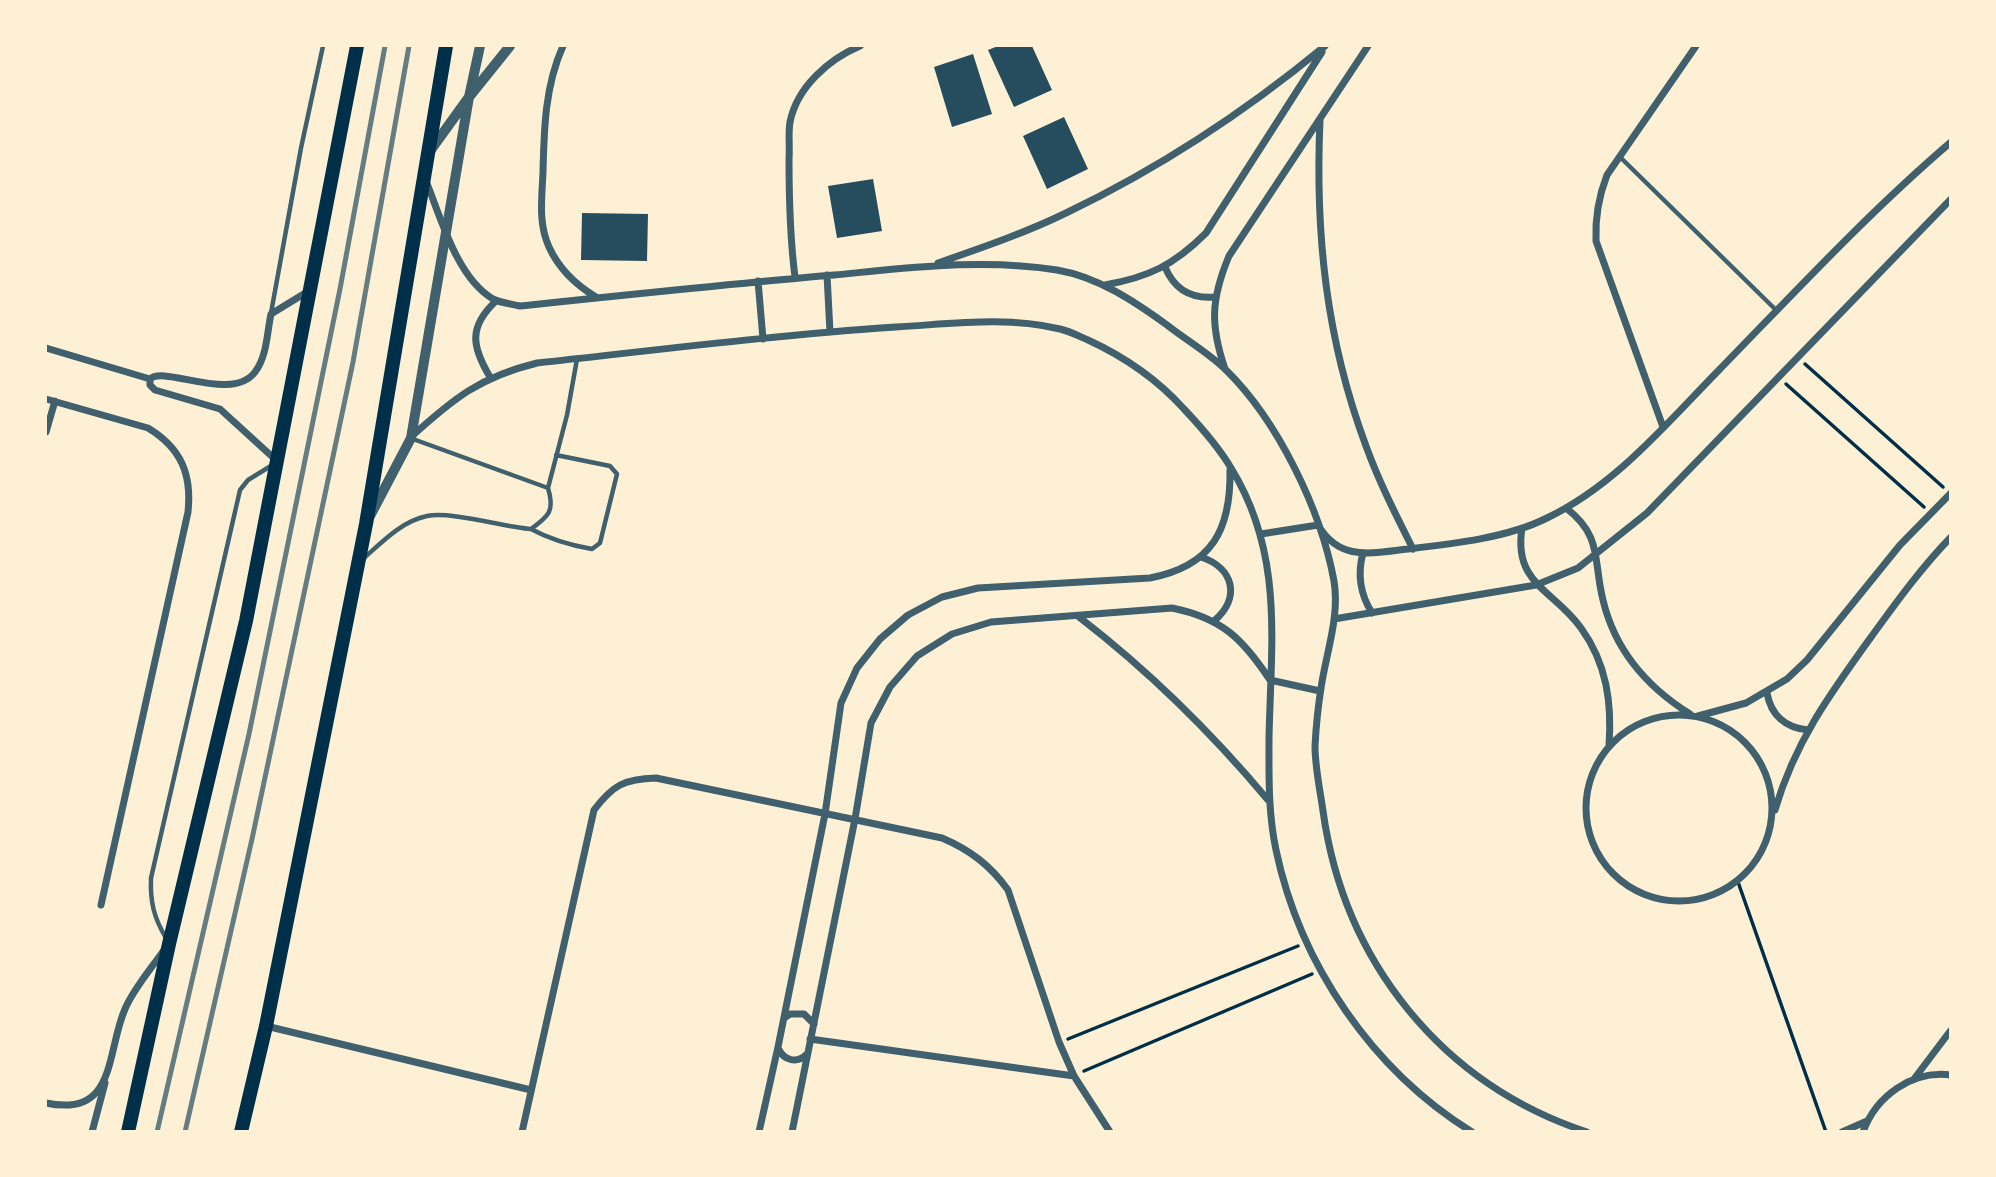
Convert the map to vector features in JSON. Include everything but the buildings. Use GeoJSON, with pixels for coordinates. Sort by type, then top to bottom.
{"type":"FeatureCollection","features":[{"type":"Feature","properties":{"kind":"main road"},"geometry":{"type":"LineString","coordinates":[[128,1132],[169,944],[246,621],[358,46]]}},
{"type":"Feature","properties":{"kind":"main road"},"geometry":{"type":"LineString","coordinates":[[241,1132],[266,1026],[366,524],[446,46]]}},
{"type":"Feature","properties":{"kind":"street"},"geometry":{"type":"LineString","coordinates":[[366,524],[411,438],[468,97],[480,46]]}},
{"type":"Feature","properties":{"kind":"street"},"geometry":{"type":"LineString","coordinates":[[427,156],[468,97],[510,46]]}},
{"type":"Feature","properties":{"kind":"street"},"geometry":{"type":"LineString","coordinates":[[564,46],[554,71],[545,113],[541,221],[549,247],[563,270],[596,298]]}},
{"type":"Feature","properties":{"kind":"street"},"geometry":{"type":"LineString","coordinates":[[795,277],[789,203],[790,121],[811,81],[827,64],[860,46]]}},
{"type":"Feature","properties":{"kind":"street"},"geometry":{"type":"LineString","coordinates":[[930,266],[1009,238],[1131,180],[1225,123],[1325,46]]}},
{"type":"Feature","properties":{"kind":"street"},"geometry":{"type":"LineString","coordinates":[[1105,285],[1134,280],[1164,267],[1185,254],[1206,233],[1325,46]]}},
{"type":"Feature","properties":{"kind":"street"},"geometry":{"type":"LineString","coordinates":[[1225,369],[1216,341],[1213,312],[1217,283],[1229,256],[1367,46]]}},
{"type":"Feature","properties":{"kind":"street"},"geometry":{"type":"LineString","coordinates":[[1663,427],[1597,241],[1595,219],[1607,175],[1696,46]]}},
{"type":"Feature","properties":{"kind":"street"},"geometry":{"type":"LineString","coordinates":[[1320,120],[1317,175],[1319,231],[1335,341],[1366,448],[1413,548]]}},
{"type":"Feature","properties":{"kind":"street"},"geometry":{"type":"LineString","coordinates":[[1318,524],[1335,545],[1363,554],[1465,541],[1522,528],[1566,508],[1633,459],[1869,215],[1951,142]]}},
{"type":"Feature","properties":{"kind":"street"},"geometry":{"type":"LineString","coordinates":[[423,174],[446,232],[468,276],[496,301],[520,306],[795,277],[930,266],[1015,265],[1061,271],[1105,285],[1145,309],[1225,369],[1259,409],[1288,453],[1318,524],[1334,584],[1334,619],[1320,691],[1315,749],[1328,845],[1343,896],[1364,944],[1392,989],[1417,1020],[1464,1066],[1508,1097],[1555,1121],[1587,1132]]}},
{"type":"Feature","properties":{"kind":"street"},"geometry":{"type":"LineString","coordinates":[[1334,619],[1536,585],[1578,568],[1647,513],[1951,199]]}},
{"type":"Feature","properties":{"kind":"street"},"geometry":{"type":"LineString","coordinates":[[1164,267],[1174,283],[1188,294],[1215,297]]}},
{"type":"Feature","properties":{"kind":"street"},"geometry":{"type":"LineString","coordinates":[[827,275],[830,332]]}},
{"type":"Feature","properties":{"kind":"street"},"geometry":{"type":"LineString","coordinates":[[758,281],[763,339]]}},
{"type":"Feature","properties":{"kind":"street"},"geometry":{"type":"LineString","coordinates":[[46,348],[150,379],[159,375],[222,385],[246,380],[254,374],[261,361],[271,314],[311,289]]}},
{"type":"Feature","properties":{"kind":"street"},"geometry":{"type":"LineString","coordinates":[[490,377],[475,345],[476,328],[484,313],[496,301]]}},
{"type":"Feature","properties":{"kind":"street"},"geometry":{"type":"LineString","coordinates":[[411,438],[449,402],[490,377],[537,363],[830,332],[1004,320],[1063,330],[1117,353],[1163,386],[1206,432],[1230,465],[1248,498],[1261,534],[1269,570],[1272,611],[1268,800],[1288,897],[1306,943],[1347,1014],[1379,1054],[1415,1090],[1472,1132]]}},
{"type":"Feature","properties":{"kind":"street"},"geometry":{"type":"LineString","coordinates":[[150,379],[150,385],[155,390],[220,409],[278,461]]}},
{"type":"Feature","properties":{"kind":"street"},"geometry":{"type":"LineString","coordinates":[[46,399],[154,432],[173,449],[183,463],[189,480],[188,512],[101,905]]}},
{"type":"Feature","properties":{"kind":"street"},"geometry":{"type":"LineString","coordinates":[[46,432],[55,401]]}},
{"type":"Feature","properties":{"kind":"street"},"geometry":{"type":"LineString","coordinates":[[759,1132],[825,814],[841,703],[857,668],[880,639],[908,615],[942,597],[978,588],[1150,578],[1186,567],[1201,557],[1221,531],[1231,499],[1230,465]]}},
{"type":"Feature","properties":{"kind":"street"},"geometry":{"type":"LineString","coordinates":[[1950,494],[1900,545],[1807,660],[1787,679],[1746,703],[1694,715],[1668,714],[1646,720],[1626,730],[1609,746],[1595,766],[1587,790],[1586,816],[1591,840],[1603,863],[1620,881],[1642,894],[1666,901],[1692,901],[1716,895],[1738,882],[1753,866],[1765,846],[1783,785],[1808,730],[1917,574],[1951,537]]}},
{"type":"Feature","properties":{"kind":"street"},"geometry":{"type":"LineString","coordinates":[[1566,508],[1589,532],[1597,554],[1602,599],[1611,628],[1625,654],[1643,678],[1665,698],[1694,715],[1721,724],[1741,737],[1757,755],[1768,777],[1773,800],[1771,825]]}},
{"type":"Feature","properties":{"kind":"street"},"geometry":{"type":"LineString","coordinates":[[1261,534],[1318,524]]}},
{"type":"Feature","properties":{"kind":"street"},"geometry":{"type":"LineString","coordinates":[[1522,528],[1521,558],[1527,573],[1536,585],[1564,608],[1594,648],[1609,696],[1609,746]]}},
{"type":"Feature","properties":{"kind":"street"},"geometry":{"type":"LineString","coordinates":[[1363,554],[1360,584],[1372,613]]}},
{"type":"Feature","properties":{"kind":"street"},"geometry":{"type":"LineString","coordinates":[[1201,557],[1222,568],[1229,579],[1229,602],[1223,613],[1214,621]]}},
{"type":"Feature","properties":{"kind":"street"},"geometry":{"type":"LineString","coordinates":[[792,1132],[855,819],[871,723],[890,687],[917,656],[952,634],[991,622],[1172,608],[1194,612],[1214,621],[1243,644],[1270,680],[1320,691]]}},
{"type":"Feature","properties":{"kind":"street"},"geometry":{"type":"LineString","coordinates":[[1078,616],[1179,702],[1210,733],[1268,800]]}},
{"type":"Feature","properties":{"kind":"street"},"geometry":{"type":"LineString","coordinates":[[1767,693],[1777,716],[1791,726],[1808,730]]}},
{"type":"Feature","properties":{"kind":"street"},"geometry":{"type":"LineString","coordinates":[[522,1132],[594,810],[609,790],[631,779],[656,778],[942,838],[962,846],[980,858],[1008,890],[1059,1042],[1074,1076],[1110,1132]]}},
{"type":"Feature","properties":{"kind":"street"},"geometry":{"type":"LineString","coordinates":[[92,1132],[124,1011],[132,995],[169,944]]}},
{"type":"Feature","properties":{"kind":"street"},"geometry":{"type":"LineString","coordinates":[[784,1018],[797,1013],[810,1018],[814,1024]]}},
{"type":"Feature","properties":{"kind":"street"},"geometry":{"type":"LineString","coordinates":[[266,1026],[531,1090]]}},
{"type":"Feature","properties":{"kind":"street"},"geometry":{"type":"LineString","coordinates":[[1914,1079],[1951,1030]]}},
{"type":"Feature","properties":{"kind":"street"},"geometry":{"type":"LineString","coordinates":[[810,1039],[1074,1076]]}},
{"type":"Feature","properties":{"kind":"street"},"geometry":{"type":"LineString","coordinates":[[778,1047],[780,1053],[791,1060],[803,1058],[808,1054]]}},
{"type":"Feature","properties":{"kind":"street"},"geometry":{"type":"LineString","coordinates":[[1863,1132],[1879,1104],[1895,1089],[1914,1079],[1951,1075]]}},
{"type":"Feature","properties":{"kind":"street"},"geometry":{"type":"LineString","coordinates":[[46,1103],[72,1105],[91,1096],[106,1079]]}},
{"type":"Feature","properties":{"kind":"street"},"geometry":{"type":"LineString","coordinates":[[1842,1132],[1867,1121]]}},
{"type":"Feature","properties":{"kind":"lane"},"geometry":{"type":"LineString","coordinates":[[271,314],[301,148],[323,46]]}},
{"type":"Feature","properties":{"kind":"lane"},"geometry":{"type":"LineString","coordinates":[[1619,156],[1777,310]]}},
{"type":"Feature","properties":{"kind":"lane"},"geometry":{"type":"LineString","coordinates":[[531,529],[550,512],[552,501],[548,488],[577,359]]}},
{"type":"Feature","properties":{"kind":"lane"},"geometry":{"type":"LineString","coordinates":[[411,438],[548,488]]}},
{"type":"Feature","properties":{"kind":"lane"},"geometry":{"type":"LineString","coordinates":[[358,563],[398,528],[428,516],[531,529],[555,542],[592,549],[600,543],[617,474],[610,466],[556,455]]}},
{"type":"Feature","properties":{"kind":"lane"},"geometry":{"type":"LineString","coordinates":[[169,944],[150,901],[151,878],[240,490],[248,480],[278,461]]}},
{"type":"Feature","properties":{"kind":"path"},"geometry":{"type":"LineString","coordinates":[[1798,358],[1950,494]]}},
{"type":"Feature","properties":{"kind":"path"},"geometry":{"type":"LineString","coordinates":[[1779,378],[1931,513]]}},
{"type":"Feature","properties":{"kind":"path"},"geometry":{"type":"LineString","coordinates":[[1738,882],[1826,1132]]}},
{"type":"Feature","properties":{"kind":"path"},"geometry":{"type":"LineString","coordinates":[[1059,1042],[1306,943]]}},
{"type":"Feature","properties":{"kind":"path"},"geometry":{"type":"LineString","coordinates":[[1074,1076],[1320,971]]}},
{"type":"Feature","properties":{"kind":"railway"},"geometry":{"type":"LineString","coordinates":[[157,1132],[249,734],[340,289],[385,46]]}},
{"type":"Feature","properties":{"kind":"railway"},"geometry":{"type":"LineString","coordinates":[[185,1132],[252,839],[353,362],[409,46]]}}]}
